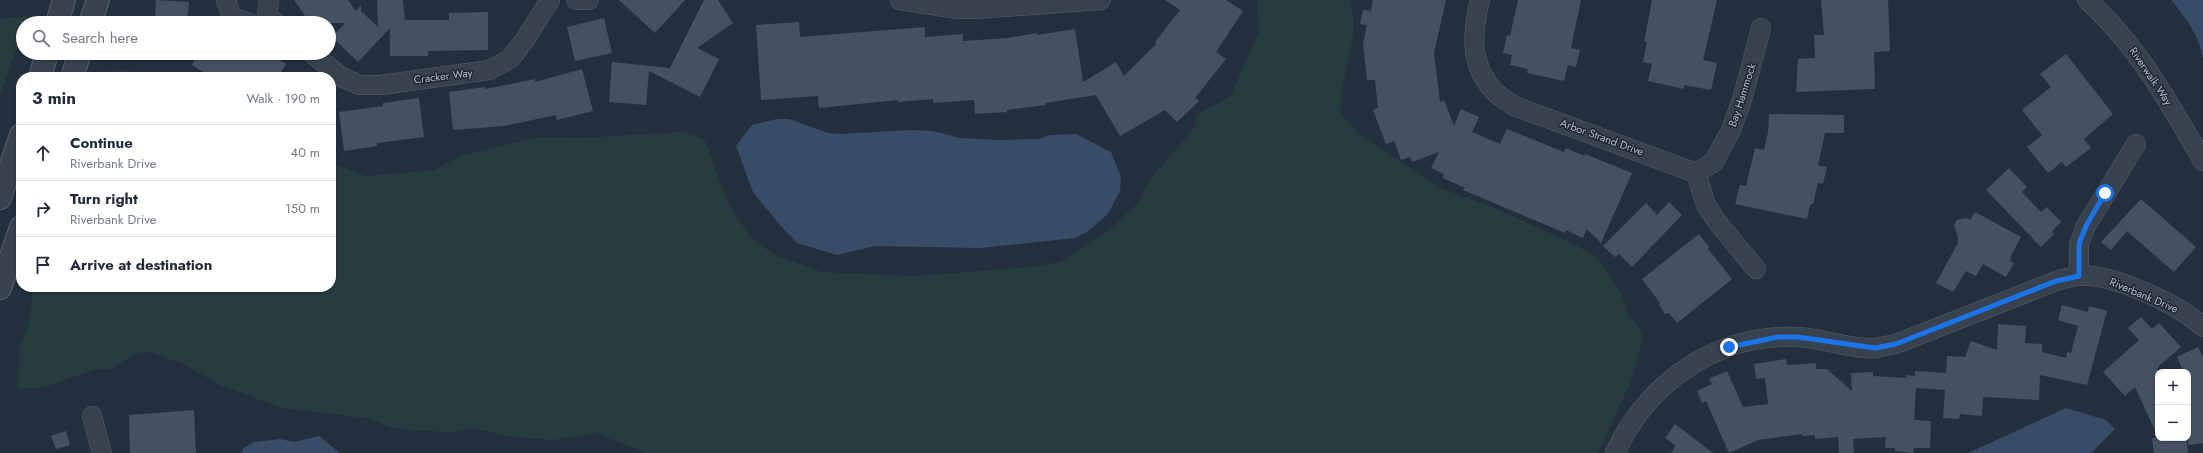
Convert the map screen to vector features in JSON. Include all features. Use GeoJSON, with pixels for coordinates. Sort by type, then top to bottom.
{"type":"FeatureCollection","features":[{"type":"Feature","properties":{"kind":"street"},"geometry":{"type":"LineString","coordinates":[[59,16],[64,0]]}},
{"type":"Feature","properties":{"kind":"street"},"geometry":{"type":"LineString","coordinates":[[92,16],[98,0]]}},
{"type":"Feature","properties":{"kind":"street"},"geometry":{"type":"LineString","coordinates":[[226,0],[232,16]]}},
{"type":"Feature","properties":{"kind":"street","name":"Cracker Way"},"geometry":{"type":"LineString","coordinates":[[336,72],[342,77],[360,85],[381,84],[489,70],[510,59],[524,41],[550,0]]}},
{"type":"Feature","properties":{"kind":"street"},"geometry":{"type":"LineString","coordinates":[[576,0],[589,0]]}},
{"type":"Feature","properties":{"kind":"street"},"geometry":{"type":"LineString","coordinates":[[900,0],[958,9],[1101,0]]}},
{"type":"Feature","properties":{"kind":"street","name":"Arbor Strand Drive"},"geometry":{"type":"LineString","coordinates":[[1480,0],[1474,27],[1473,48],[1480,72],[1494,92],[1514,106],[1696,173]]}},
{"type":"Feature","properties":{"kind":"street","name":"Riverwalk Way"},"geometry":{"type":"LineString","coordinates":[[2087,0],[2119,32],[2144,62],[2203,161]]}},
{"type":"Feature","properties":{"kind":"street","name":"Bay Hammock"},"geometry":{"type":"LineString","coordinates":[[1696,173],[1714,162],[1731,130],[1742,100],[1761,28]]}},
{"type":"Feature","properties":{"kind":"street"},"geometry":{"type":"LineString","coordinates":[[41,72],[45,60]]}},
{"type":"Feature","properties":{"kind":"street"},"geometry":{"type":"LineString","coordinates":[[74,72],[78,60]]}},
{"type":"Feature","properties":{"kind":"street","name":"Cracker Way"},"geometry":{"type":"LineString","coordinates":[[321,60],[336,72]]}},
{"type":"Feature","properties":{"kind":"street"},"geometry":{"type":"LineString","coordinates":[[2079,276],[2079,244],[2086,226],[2136,144]]}},
{"type":"Feature","properties":{"kind":"street"},"geometry":{"type":"LineString","coordinates":[[0,198],[16,150]]}},
{"type":"Feature","properties":{"kind":"street"},"geometry":{"type":"LineString","coordinates":[[1696,173],[1706,205],[1718,223],[1756,269]]}},
{"type":"Feature","properties":{"kind":"street"},"geometry":{"type":"LineString","coordinates":[[0,288],[16,242]]}},
{"type":"Feature","properties":{"kind":"street","name":"Riverbank Drive"},"geometry":{"type":"LineString","coordinates":[[1615,453],[1634,418],[1666,383],[1705,356],[1729,347],[1778,337],[1798,337],[1875,348],[1896,344],[2056,281],[2079,276],[2100,277],[2144,292],[2185,313],[2203,328]]}},
{"type":"Feature","properties":{"kind":"street"},"geometry":{"type":"LineString","coordinates":[[92,416],[102,453]]}},
{"type":"Feature","properties":{"kind":"green space"},"geometry":{"type":"Polygon","coordinates":[[[1257,0],[1350,0],[1353,33],[1342,89],[1341,114],[1359,134],[1440,188],[1490,206],[1574,244],[1597,258],[1621,292],[1629,317],[1639,326],[1643,339],[1631,381],[1598,453],[647,453],[595,433],[553,440],[512,437],[471,428],[458,432],[417,431],[390,427],[366,418],[283,408],[219,385],[184,364],[150,352],[134,355],[110,369],[96,369],[45,387],[17,389],[20,348],[29,323],[33,292],[336,292],[336,165],[366,176],[435,170],[459,156],[539,137],[580,138],[680,132],[693,134],[705,141],[729,205],[751,238],[773,254],[822,272],[913,276],[1030,267],[1060,262],[1115,225],[1136,205],[1151,178],[1194,128],[1196,115],[1230,97],[1258,34],[1257,0]]]}},
{"type":"Feature","properties":{"kind":"green space"},"geometry":{"type":"Polygon","coordinates":[[[16,17],[16,50],[0,96],[0,19],[16,17]]]}},
{"type":"Feature","properties":{"kind":"green space"},"geometry":{"type":"Polygon","coordinates":[[[108,70],[138,72],[105,72],[108,70]]]}},
{"type":"Feature","properties":{"kind":"water"},"geometry":{"type":"Polygon","coordinates":[[[2171,0],[2203,0],[2203,58],[2195,34],[2182,13],[2171,0]]]}},
{"type":"Feature","properties":{"kind":"water"},"geometry":{"type":"Polygon","coordinates":[[[777,119],[789,119],[828,133],[842,134],[907,130],[933,131],[960,138],[999,140],[1039,139],[1050,135],[1076,134],[1111,152],[1121,177],[1120,191],[1108,214],[1087,232],[1075,238],[981,248],[875,246],[837,255],[797,243],[779,224],[753,192],[736,146],[752,125],[777,119]]]}},
{"type":"Feature","properties":{"kind":"water"},"geometry":{"type":"Polygon","coordinates":[[[2066,408],[2106,420],[2115,429],[2091,453],[1968,453],[2066,408]]]}},
{"type":"Feature","properties":{"kind":"water"},"geometry":{"type":"Polygon","coordinates":[[[319,436],[340,453],[241,453],[244,448],[254,442],[280,439],[294,442],[319,436]]]}},
{"type":"Feature","properties":{"kind":"building"},"geometry":{"type":"Polygon","coordinates":[[[156,0],[189,2],[188,16],[155,16],[156,0]]]}},
{"type":"Feature","properties":{"kind":"building"},"geometry":{"type":"Polygon","coordinates":[[[294,0],[348,0],[356,11],[361,5],[361,11],[378,27],[377,0],[403,0],[405,20],[449,20],[449,13],[488,12],[488,50],[428,51],[428,56],[390,56],[390,28],[358,62],[336,41],[336,33],[345,23],[336,23],[336,16],[305,16],[294,0]]]}},
{"type":"Feature","properties":{"kind":"building"},"geometry":{"type":"Polygon","coordinates":[[[619,0],[685,0],[655,33],[619,0]]]}},
{"type":"Feature","properties":{"kind":"building"},"geometry":{"type":"Polygon","coordinates":[[[704,0],[718,0],[733,23],[697,48],[719,59],[700,97],[649,71],[646,105],[609,102],[612,62],[670,68],[704,0]]]}},
{"type":"Feature","properties":{"kind":"building"},"geometry":{"type":"Polygon","coordinates":[[[1165,0],[1226,0],[1243,11],[1216,52],[1226,59],[1195,98],[1199,101],[1177,122],[1165,110],[1120,136],[1096,95],[1045,103],[1046,105],[1007,110],[1007,112],[975,114],[974,100],[933,103],[933,99],[898,102],[898,100],[819,108],[818,96],[761,100],[756,25],[799,22],[800,37],[925,27],[925,37],[963,34],[963,41],[1007,38],[1037,33],[1037,35],[1075,29],[1083,82],[1116,62],[1124,76],[1156,44],[1155,42],[1180,10],[1165,0]]]}},
{"type":"Feature","properties":{"kind":"building"},"geometry":{"type":"Polygon","coordinates":[[[1373,0],[1446,0],[1434,53],[1440,102],[1444,100],[1454,126],[1461,109],[1479,117],[1472,132],[1500,144],[1507,129],[1564,152],[1566,148],[1632,173],[1601,243],[1587,229],[1583,238],[1566,230],[1565,233],[1463,190],[1465,188],[1443,178],[1444,174],[1431,168],[1439,152],[1412,162],[1410,157],[1401,160],[1394,141],[1386,144],[1373,110],[1378,108],[1375,80],[1367,80],[1363,44],[1367,25],[1360,24],[1363,10],[1371,11],[1373,0]]]}},
{"type":"Feature","properties":{"kind":"building"},"geometry":{"type":"Polygon","coordinates":[[[1518,0],[1581,0],[1571,48],[1580,50],[1576,67],[1568,65],[1564,81],[1527,73],[1528,69],[1510,65],[1512,55],[1503,53],[1507,35],[1510,36],[1518,0]]]}},
{"type":"Feature","properties":{"kind":"building"},"geometry":{"type":"Polygon","coordinates":[[[1652,0],[1717,0],[1703,60],[1717,63],[1711,90],[1684,85],[1684,89],[1648,81],[1652,64],[1643,62],[1647,42],[1644,42],[1652,0]]]}},
{"type":"Feature","properties":{"kind":"building"},"geometry":{"type":"Polygon","coordinates":[[[1821,0],[1888,0],[1890,51],[1874,52],[1875,89],[1796,92],[1798,59],[1815,58],[1814,35],[1824,35],[1821,0]]]}},
{"type":"Feature","properties":{"kind":"building"},"geometry":{"type":"Polygon","coordinates":[[[604,18],[612,53],[575,61],[567,27],[604,18]]]}},
{"type":"Feature","properties":{"kind":"building"},"geometry":{"type":"Polygon","coordinates":[[[2066,54],[2113,114],[2084,139],[2091,148],[2066,167],[2062,162],[2048,173],[2027,147],[2042,135],[2022,110],[2051,87],[2040,74],[2066,54]]]}},
{"type":"Feature","properties":{"kind":"building"},"geometry":{"type":"Polygon","coordinates":[[[195,60],[279,60],[286,64],[281,72],[203,72],[192,65],[195,60]]]}},
{"type":"Feature","properties":{"kind":"building"},"geometry":{"type":"Polygon","coordinates":[[[582,69],[593,111],[557,120],[556,115],[504,126],[453,130],[449,92],[485,87],[486,89],[535,79],[535,82],[582,69]]]}},
{"type":"Feature","properties":{"kind":"building"},"geometry":{"type":"Polygon","coordinates":[[[419,98],[424,137],[377,143],[377,146],[344,151],[339,112],[383,106],[383,103],[419,98]]]}},
{"type":"Feature","properties":{"kind":"building"},"geometry":{"type":"Polygon","coordinates":[[[1769,114],[1844,115],[1844,133],[1825,133],[1818,165],[1827,167],[1823,184],[1818,183],[1813,204],[1810,205],[1807,219],[1735,204],[1740,185],[1746,186],[1755,148],[1764,150],[1768,132],[1769,114]]]}},
{"type":"Feature","properties":{"kind":"building"},"geometry":{"type":"Polygon","coordinates":[[[2009,168],[2027,187],[2022,192],[2041,212],[2047,207],[2061,222],[2052,231],[2054,234],[2041,247],[1986,190],[2009,168]]]}},
{"type":"Feature","properties":{"kind":"building"},"geometry":{"type":"Polygon","coordinates":[[[2141,199],[2196,247],[2174,272],[2127,231],[2111,250],[2101,242],[2141,199]]]}},
{"type":"Feature","properties":{"kind":"building"},"geometry":{"type":"Polygon","coordinates":[[[1669,202],[1682,215],[1632,267],[1619,254],[1615,257],[1603,246],[1646,203],[1657,215],[1669,202]]]}},
{"type":"Feature","properties":{"kind":"building"},"geometry":{"type":"Polygon","coordinates":[[[1975,212],[2021,237],[2011,256],[2010,261],[2014,263],[2006,277],[1983,264],[1976,276],[1966,271],[1953,292],[1936,283],[1958,243],[1958,237],[1954,225],[1957,220],[1966,218],[1970,220],[1975,212]]]}},
{"type":"Feature","properties":{"kind":"building"},"geometry":{"type":"Polygon","coordinates":[[[1699,234],[1709,247],[1708,249],[1732,279],[1677,323],[1669,313],[1665,314],[1659,305],[1660,303],[1642,279],[1699,234]]]}},
{"type":"Feature","properties":{"kind":"building"},"geometry":{"type":"Polygon","coordinates":[[[2062,305],[2088,312],[2089,306],[2107,311],[2087,385],[2040,375],[2039,400],[1983,397],[1982,416],[1960,414],[1959,419],[1943,418],[1945,390],[1916,388],[1914,420],[1931,421],[1930,448],[1914,448],[1913,453],[1895,451],[1895,448],[1885,448],[1886,437],[1853,439],[1854,453],[1839,453],[1838,437],[1815,439],[1815,435],[1802,436],[1801,434],[1758,440],[1729,453],[1706,401],[1702,403],[1697,391],[1712,384],[1709,379],[1727,371],[1743,407],[1768,404],[1765,378],[1756,379],[1754,364],[1786,359],[1787,365],[1816,363],[1816,369],[1827,369],[1852,391],[1851,373],[1873,372],[1873,376],[1906,378],[1906,375],[1915,376],[1915,371],[1946,373],[1947,356],[1965,357],[1971,341],[1997,350],[1998,324],[2026,326],[2025,343],[2042,344],[2042,352],[2066,358],[2067,352],[2071,353],[2078,326],[2058,320],[2062,305]]]}},
{"type":"Feature","properties":{"kind":"building"},"geometry":{"type":"Polygon","coordinates":[[[2141,317],[2152,329],[2159,323],[2181,347],[2158,367],[2158,369],[2155,369],[2155,430],[2135,387],[2125,396],[2103,372],[2139,340],[2128,328],[2141,317]]]}},
{"type":"Feature","properties":{"kind":"building"},"geometry":{"type":"Polygon","coordinates":[[[2198,347],[2203,357],[2203,443],[2188,445],[2188,441],[2191,441],[2191,369],[2183,369],[2177,357],[2198,347]]]}},
{"type":"Feature","properties":{"kind":"building"},"geometry":{"type":"Polygon","coordinates":[[[194,410],[196,453],[130,453],[129,415],[194,410]]]}},
{"type":"Feature","properties":{"kind":"building"},"geometry":{"type":"Polygon","coordinates":[[[1675,424],[1713,453],[1671,453],[1676,446],[1665,438],[1675,424]]]}},
{"type":"Feature","properties":{"kind":"building"},"geometry":{"type":"Polygon","coordinates":[[[66,431],[70,445],[56,449],[51,436],[66,431]]]}},
{"type":"Feature","properties":{"kind":"building"},"geometry":{"type":"Polygon","coordinates":[[[2152,438],[2155,438],[2155,441],[2186,441],[2188,453],[2154,453],[2152,438]]]}},
{"type":"Feature","properties":{"kind":"route"},"geometry":{"type":"LineString","coordinates":[[1729,347],[1778,337],[1798,337],[1875,348],[1896,344],[2056,281],[2079,276],[2079,244],[2086,226],[2105,193]]}}]}
